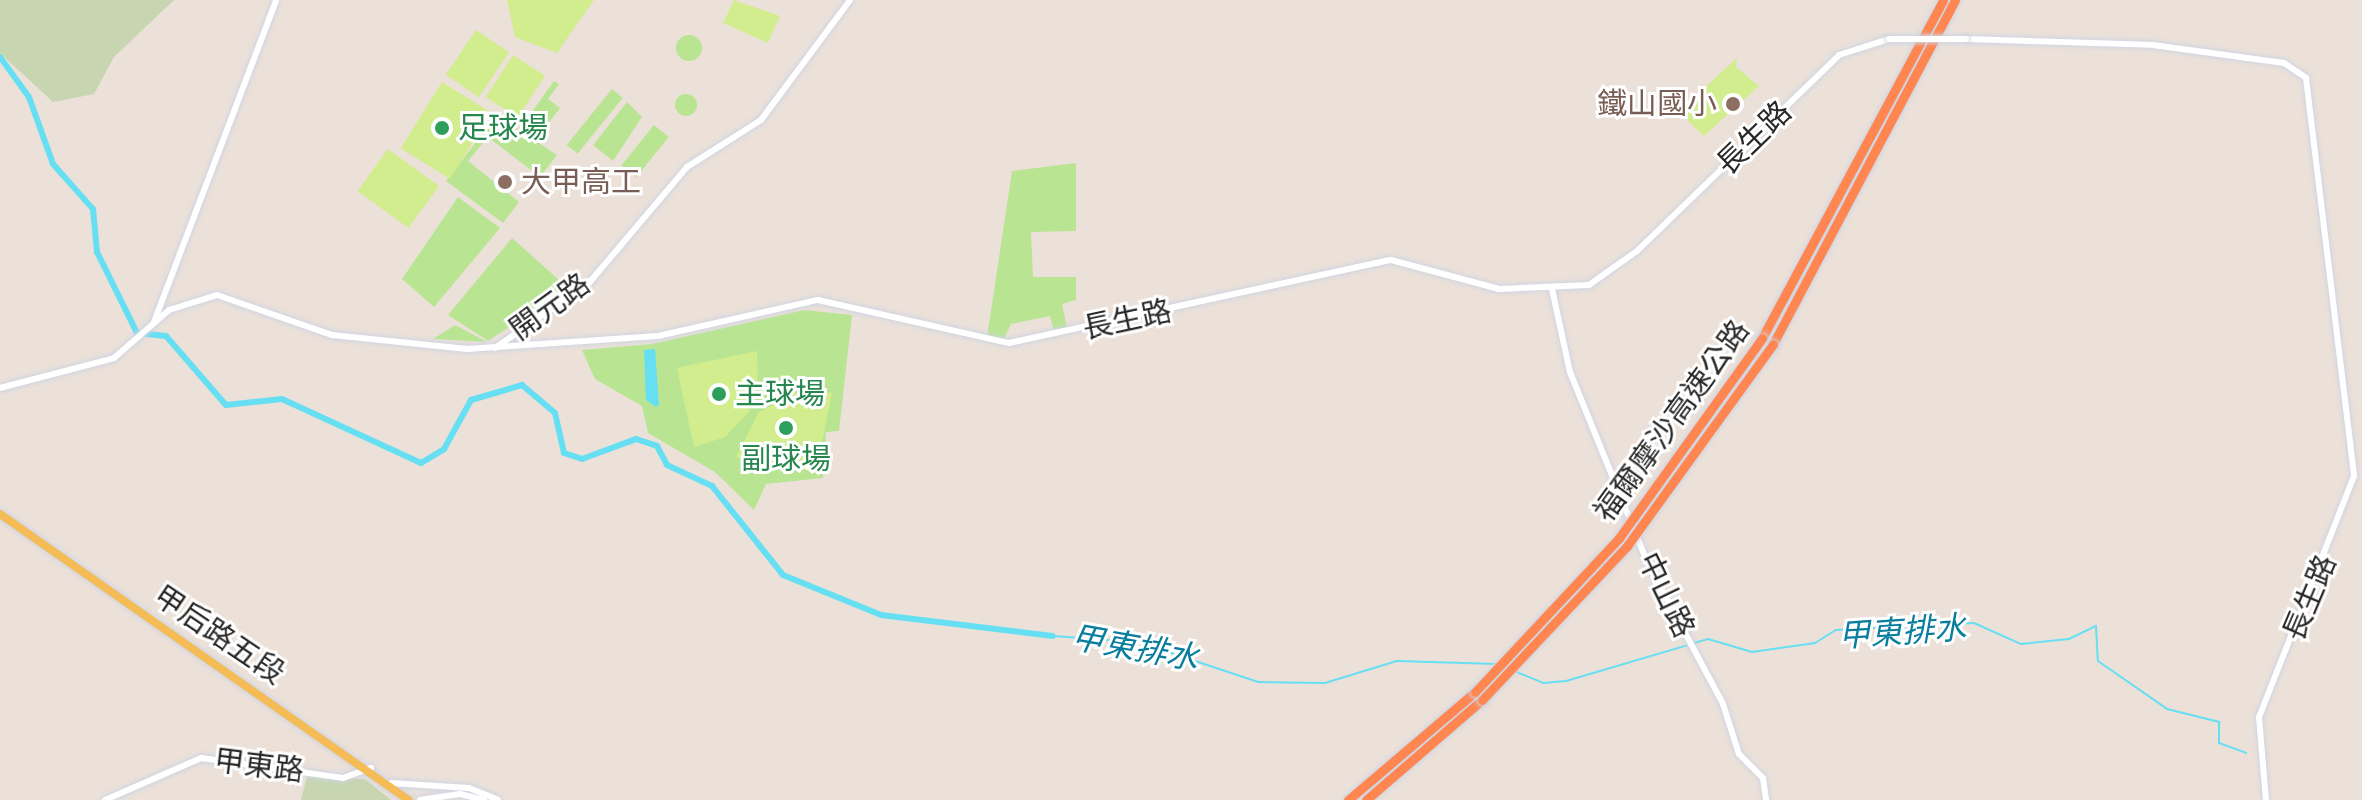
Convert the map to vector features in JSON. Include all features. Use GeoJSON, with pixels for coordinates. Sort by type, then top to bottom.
{"type":"FeatureCollection","features":[{"type":"Feature","properties":{"kind":"highway","name":"福爾摩沙高速公路"},"geometry":{"type":"LineString","coordinates":[[1348,800],[1478,696],[1619,538],[1706,423],[1845,194],[1943,0]]}},
{"type":"Feature","properties":{"kind":"highway","name":"福爾摩沙高速公路"},"geometry":{"type":"LineString","coordinates":[[1366,800],[1478,696],[1627,546],[1717,429],[1853,203],[1955,0]]}},
{"type":"Feature","properties":{"kind":"main road","name":"甲后路五段"},"geometry":{"type":"LineString","coordinates":[[0,514],[371,768],[409,800]]}},
{"type":"Feature","properties":{"kind":"street"},"geometry":{"type":"LineString","coordinates":[[150,328],[276,0]]}},
{"type":"Feature","properties":{"kind":"street","name":"開元路"},"geometry":{"type":"LineString","coordinates":[[0,388],[101,363],[136,343],[169,310],[217,295],[332,335],[494,349],[589,283],[687,167],[761,120],[850,0]]}},
{"type":"Feature","properties":{"kind":"street","name":"長生路"},"geometry":{"type":"LineString","coordinates":[[494,349],[658,336],[818,300],[1009,343],[1391,260],[1470,284],[1552,289],[1603,279],[1839,55],[1889,39],[2153,45],[2284,63],[2306,78],[2354,476],[2259,717],[2266,800]]}},
{"type":"Feature","properties":{"kind":"street","name":"中山路"},"geometry":{"type":"LineString","coordinates":[[1552,289],[1570,372],[1647,562],[1723,704],[1739,754],[1763,778],[1766,800]]}},
{"type":"Feature","properties":{"kind":"street"},"geometry":{"type":"LineString","coordinates":[[162,298],[169,310]]}},
{"type":"Feature","properties":{"kind":"street","name":"甲東路"},"geometry":{"type":"LineString","coordinates":[[105,800],[201,758],[343,778],[371,768]]}},
{"type":"Feature","properties":{"kind":"street"},"geometry":{"type":"LineString","coordinates":[[391,783],[430,790],[469,788],[498,800]]}},
{"type":"Feature","properties":{"kind":"street"},"geometry":{"type":"LineString","coordinates":[[418,800],[430,790]]}},
{"type":"Feature","properties":{"kind":"street"},"geometry":{"type":"LineString","coordinates":[[418,800],[460,794],[484,800]]}},
{"type":"Feature","properties":{"kind":"green space"},"geometry":{"type":"Polygon","coordinates":[[[0,0],[174,0],[114,57],[94,94],[53,102],[0,53],[0,0]]]}},
{"type":"Feature","properties":{"kind":"green space"},"geometry":{"type":"Polygon","coordinates":[[[507,0],[594,0],[557,53],[515,37],[507,0]]]}},
{"type":"Feature","properties":{"kind":"green space"},"geometry":{"type":"Polygon","coordinates":[[[734,0],[780,16],[768,43],[723,23],[734,0]]]}},
{"type":"Feature","properties":{"kind":"green space"},"geometry":{"type":"Polygon","coordinates":[[[476,30],[509,52],[479,97],[446,75],[476,30]]]}},
{"type":"Feature","properties":{"kind":"green space"},"geometry":{"type":"Polygon","coordinates":[[[689,35],[698,39],[702,48],[698,57],[689,61],[680,57],[676,48],[680,39],[689,35]]]}},
{"type":"Feature","properties":{"kind":"green space"},"geometry":{"type":"Polygon","coordinates":[[[513,55],[545,76],[518,118],[486,97],[513,55]]]}},
{"type":"Feature","properties":{"kind":"green space"},"geometry":{"type":"Polygon","coordinates":[[[1737,58],[1736,67],[1759,86],[1704,136],[1688,121],[1687,104],[1737,58]]]}},
{"type":"Feature","properties":{"kind":"green space"},"geometry":{"type":"Polygon","coordinates":[[[554,81],[559,84],[548,99],[560,108],[543,130],[529,116],[554,81]]]}},
{"type":"Feature","properties":{"kind":"green space","name":"足球場"},"geometry":{"type":"Polygon","coordinates":[[[442,82],[491,113],[450,179],[401,148],[442,82]]]}},
{"type":"Feature","properties":{"kind":"green space"},"geometry":{"type":"Polygon","coordinates":[[[612,89],[623,98],[578,154],[567,145],[612,89]]]}},
{"type":"Feature","properties":{"kind":"green space"},"geometry":{"type":"Polygon","coordinates":[[[682,94],[690,94],[697,105],[690,116],[682,116],[675,109],[675,101],[682,94]]]}},
{"type":"Feature","properties":{"kind":"green space"},"geometry":{"type":"Polygon","coordinates":[[[627,102],[642,117],[613,161],[593,145],[627,102]]]}},
{"type":"Feature","properties":{"kind":"green space"},"geometry":{"type":"Polygon","coordinates":[[[497,115],[557,155],[540,177],[488,137],[468,161],[519,202],[503,223],[446,181],[497,115]]]}},
{"type":"Feature","properties":{"kind":"green space"},"geometry":{"type":"Polygon","coordinates":[[[654,125],[669,137],[636,177],[621,165],[654,125]]]}},
{"type":"Feature","properties":{"kind":"green space"},"geometry":{"type":"Polygon","coordinates":[[[388,149],[439,186],[408,228],[357,191],[388,149]]]}},
{"type":"Feature","properties":{"kind":"green space"},"geometry":{"type":"Polygon","coordinates":[[[1076,163],[1076,231],[1031,232],[1033,277],[1076,277],[1076,300],[1062,304],[1067,328],[1054,331],[1050,316],[1011,324],[1003,341],[987,338],[1012,171],[1076,163]]]}},
{"type":"Feature","properties":{"kind":"green space"},"geometry":{"type":"Polygon","coordinates":[[[458,197],[500,228],[434,307],[402,279],[458,197]]]}},
{"type":"Feature","properties":{"kind":"green space"},"geometry":{"type":"Polygon","coordinates":[[[512,238],[568,288],[488,341],[448,315],[512,238]]]}},
{"type":"Feature","properties":{"kind":"green space"},"geometry":{"type":"Polygon","coordinates":[[[804,310],[852,315],[839,431],[826,432],[823,478],[766,484],[754,510],[715,472],[648,433],[642,406],[595,379],[582,350],[652,344],[804,310]]]}},
{"type":"Feature","properties":{"kind":"green space"},"geometry":{"type":"Polygon","coordinates":[[[455,325],[487,342],[433,339],[455,325]]]}},
{"type":"Feature","properties":{"kind":"green space","name":"主球場"},"geometry":{"type":"Polygon","coordinates":[[[757,351],[758,388],[749,412],[725,437],[694,447],[677,368],[757,351]]]}},
{"type":"Feature","properties":{"kind":"green space","name":"副球場"},"geometry":{"type":"Polygon","coordinates":[[[800,391],[832,393],[816,472],[736,457],[758,413],[800,391]]]}},
{"type":"Feature","properties":{"kind":"green space"},"geometry":{"type":"Polygon","coordinates":[[[307,776],[365,779],[391,800],[301,800],[307,776]]]}},
{"type":"Feature","properties":{"kind":"water"},"geometry":{"type":"Polygon","coordinates":[[[655,349],[659,405],[656,407],[646,400],[644,350],[655,349]]]}},
{"type":"Feature","properties":{"kind":"waterway","name":"甲東排水"},"geometry":{"type":"LineString","coordinates":[[0,57],[29,97],[53,164],[93,209],[97,252],[137,333],[166,336],[226,405],[282,399],[421,463],[444,449],[471,400],[522,385],[555,413],[564,453],[582,459],[636,439],[657,446],[667,465],[712,486],[783,575],[881,615],[1053,636]]}},
{"type":"Feature","properties":{"kind":"waterway","name":"甲東排水"},"geometry":{"type":"LineString","coordinates":[[1694,643],[1708,639],[1752,652],[1815,643],[1836,630],[1974,623],[2021,644],[2069,639],[2096,626],[2098,661],[2167,709],[2219,722],[2219,743],[2246,753]]}},
{"type":"Feature","properties":{"kind":"waterway","name":"甲東排水"},"geometry":{"type":"LineString","coordinates":[[1053,636],[1138,642],[1258,682],[1325,683],[1397,661],[1497,664]]}},
{"type":"Feature","properties":{"kind":"waterway","name":"甲東排水"},"geometry":{"type":"LineString","coordinates":[[1514,671],[1543,683],[1566,681],[1688,645]]}},
{"type":"Feature","properties":{"kind":"place","name":"鐵山國小"},"geometry":{"type":"Point","coordinates":[1733,104]}},
{"type":"Feature","properties":{"kind":"place","name":"足球場"},"geometry":{"type":"Point","coordinates":[442,128]}},
{"type":"Feature","properties":{"kind":"place","name":"大甲高工"},"geometry":{"type":"Point","coordinates":[505,182]}},
{"type":"Feature","properties":{"kind":"place","name":"主球場"},"geometry":{"type":"Point","coordinates":[719,394]}},
{"type":"Feature","properties":{"kind":"place","name":"副球場"},"geometry":{"type":"Point","coordinates":[786,428]}}]}
